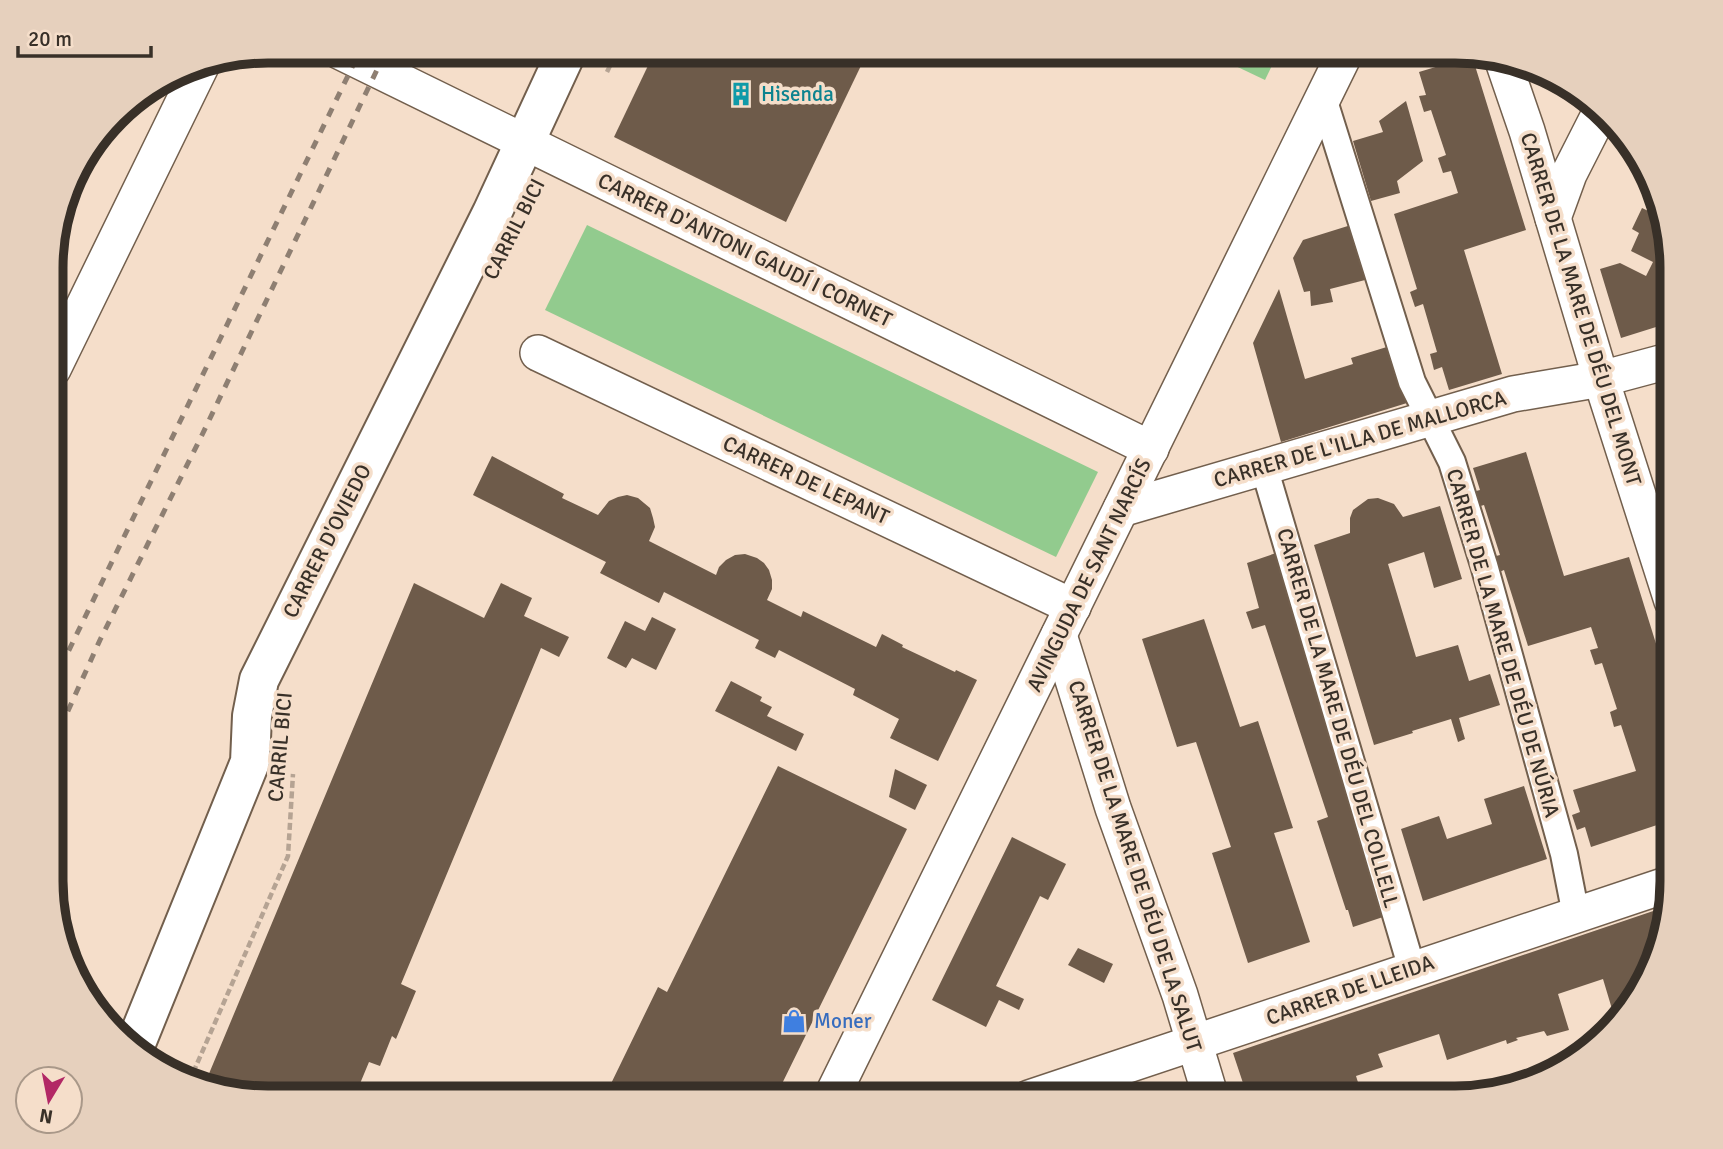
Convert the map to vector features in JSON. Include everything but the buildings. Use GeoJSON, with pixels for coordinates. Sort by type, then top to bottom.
{"type":"FeatureCollection","features":[{"type":"Feature","properties":{"kind":"street","name":"CARRER D'ANTONI GAUDÍ I CORNET"},"geometry":{"type":"LineString","coordinates":[[363,63],[1150,449]]}},
{"type":"Feature","properties":{"kind":"street","name":"CARRER D'OVIEDO"},"geometry":{"type":"LineString","coordinates":[[138,1039],[250,762],[252,716],[259,680],[486,226],[561,63]]}},
{"type":"Feature","properties":{"kind":"street","name":"AVINGUDA DE SANT NARCÍS"},"geometry":{"type":"LineString","coordinates":[[837,1086],[1340,63]]}},
{"type":"Feature","properties":{"kind":"street","name":"CARRER DE LA MARE DE DÉU DEL MONT"},"geometry":{"type":"LineString","coordinates":[[1506,70],[1660,563]]}},
{"type":"Feature","properties":{"kind":"street"},"geometry":{"type":"LineString","coordinates":[[63,347],[196,76]]}},
{"type":"Feature","properties":{"kind":"street","name":"CARRER DE LA MARE DE DÉU DE NÚRIA"},"geometry":{"type":"LineString","coordinates":[[1323,98],[1412,382],[1451,462],[1483,565],[1564,854],[1590,910]]}},
{"type":"Feature","properties":{"kind":"street"},"geometry":{"type":"LineString","coordinates":[[1553,218],[1569,174],[1596,120]]}},
{"type":"Feature","properties":{"kind":"street","name":"CARRER DE LEPANT"},"geometry":{"type":"LineString","coordinates":[[538,354],[1066,621]]}},
{"type":"Feature","properties":{"kind":"street","name":"CARRER DE L'ILLA DE MALLORCA"},"geometry":{"type":"LineString","coordinates":[[1121,509],[1513,394],[1601,379],[1660,363]]}},
{"type":"Feature","properties":{"kind":"street","name":"CARRER DE LA MARE DE DÉU DEL COLLELL"},"geometry":{"type":"LineString","coordinates":[[1264,467],[1412,969]]}},
{"type":"Feature","properties":{"kind":"street","name":"CARRER DE LA MARE DE DÉU DE LA SALUT"},"geometry":{"type":"LineString","coordinates":[[1066,621],[1113,808],[1180,995],[1207,1086]]}},
{"type":"Feature","properties":{"kind":"street","name":"CARRER DE LLEIDA"},"geometry":{"type":"LineString","coordinates":[[1066,1086],[1660,887]]}},
{"type":"Feature","properties":{"kind":"path","name":"CARRIL BICI"},"geometry":{"type":"LineString","coordinates":[[194,1072],[288,856],[293,774]]}},
{"type":"Feature","properties":{"kind":"green space"},"geometry":{"type":"Polygon","coordinates":[[[1229,63],[1273,63],[1265,80],[1229,63]]]}},
{"type":"Feature","properties":{"kind":"green space"},"geometry":{"type":"Polygon","coordinates":[[[587,225],[1098,472],[1056,557],[545,310],[587,225]]]}},
{"type":"Feature","properties":{"kind":"railway"},"geometry":{"type":"LineString","coordinates":[[63,662],[354,63]]}},
{"type":"Feature","properties":{"kind":"railway"},"geometry":{"type":"LineString","coordinates":[[63,722],[100,640],[202,435],[380,63]]}},
{"type":"Feature","properties":{"kind":"place","name":"Hisenda"},"geometry":{"type":"Point","coordinates":[741,94]}},
{"type":"Feature","properties":{"kind":"place","name":"Moner"},"geometry":{"type":"Point","coordinates":[794,1021]}}]}
